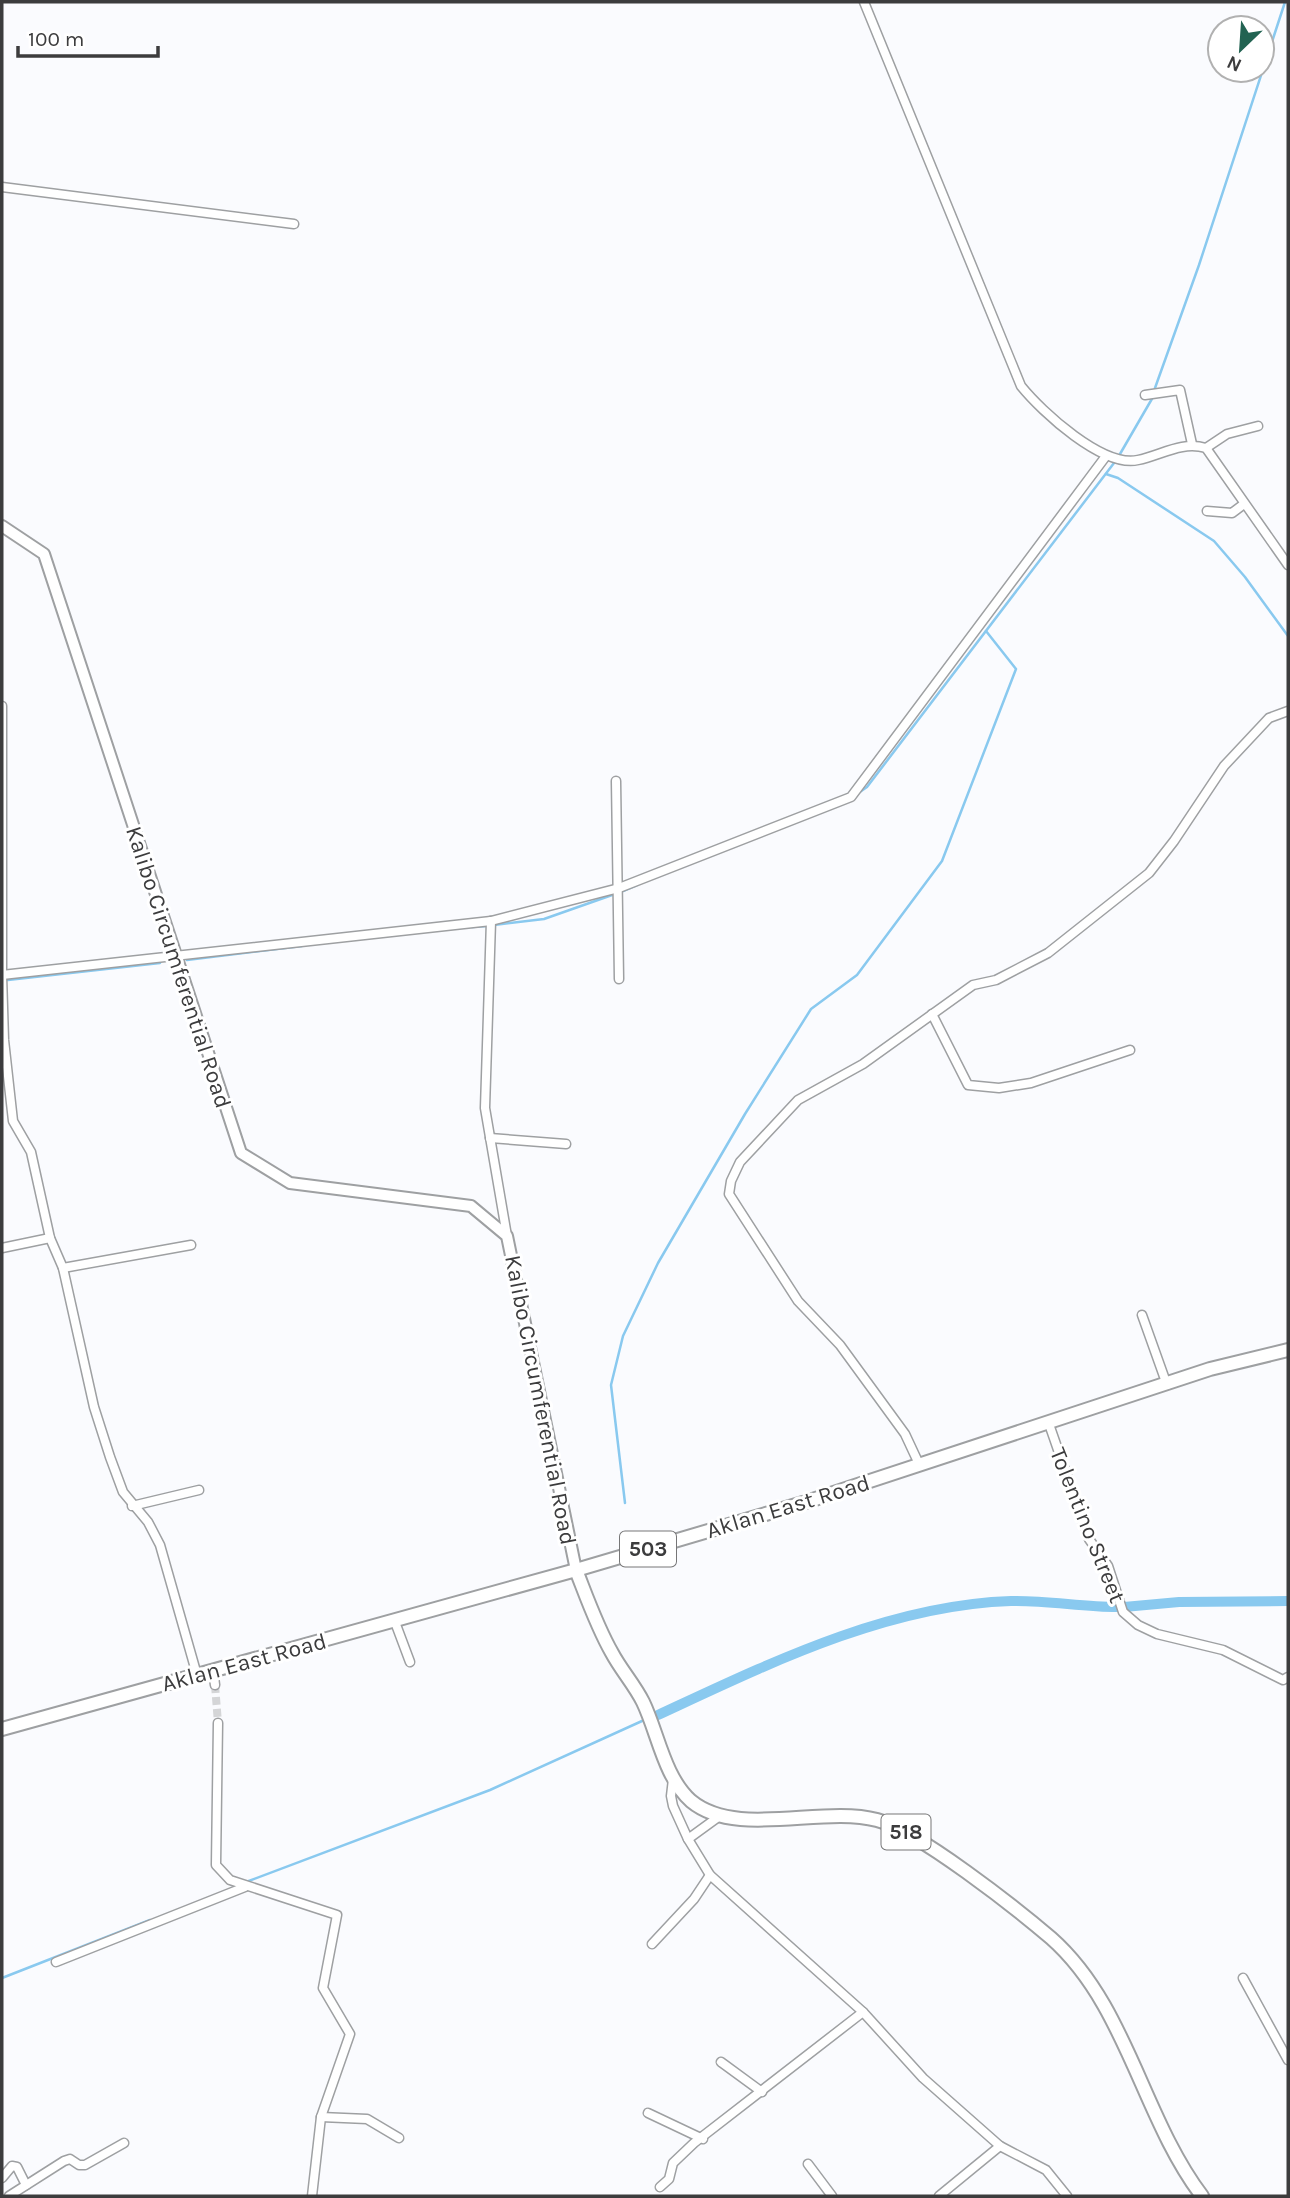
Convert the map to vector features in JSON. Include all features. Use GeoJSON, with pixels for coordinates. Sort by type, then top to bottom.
{"type":"FeatureCollection","features":[{"type":"Feature","properties":{"kind":"main road","name":"Kalibo Circumferential Road"},"geometry":{"type":"LineString","coordinates":[[2,526],[44,554],[241,1153],[290,1183],[471,1206],[507,1236],[576,1570],[613,1655],[644,1703],[674,1778],[693,1802],[721,1815],[756,1818],[849,1814],[880,1820],[918,1840],[1049,1937],[1088,1977],[1180,2167],[1202,2196]]}},
{"type":"Feature","properties":{"kind":"main road","name":"Aklan East Road"},"geometry":{"type":"LineString","coordinates":[[2,1729],[576,1570],[1049,1424],[1210,1369],[1288,1350]]}},
{"type":"Feature","properties":{"kind":"street"},"geometry":{"type":"LineString","coordinates":[[864,2],[1021,386],[1040,409],[1106,456],[1121,462],[1138,460],[1192,444],[1206,448],[1244,504],[1284,550],[1288,565]]}},
{"type":"Feature","properties":{"kind":"street"},"geometry":{"type":"LineString","coordinates":[[2,187],[294,224]]}},
{"type":"Feature","properties":{"kind":"street"},"geometry":{"type":"LineString","coordinates":[[1145,395],[1180,390],[1192,444]]}},
{"type":"Feature","properties":{"kind":"street"},"geometry":{"type":"LineString","coordinates":[[1206,448],[1227,434],[1258,426]]}},
{"type":"Feature","properties":{"kind":"street"},"geometry":{"type":"LineString","coordinates":[[2,975],[491,921],[619,888],[851,797],[1106,456]]}},
{"type":"Feature","properties":{"kind":"street"},"geometry":{"type":"LineString","coordinates":[[1207,511],[1232,513],[1244,504]]}},
{"type":"Feature","properties":{"kind":"street"},"geometry":{"type":"LineString","coordinates":[[2,706],[2,975],[13,1121],[31,1152],[50,1238],[63,1268],[94,1407],[122,1492],[148,1522],[160,1545],[197,1675]]}},
{"type":"Feature","properties":{"kind":"street"},"geometry":{"type":"LineString","coordinates":[[919,1464],[905,1434],[840,1345],[798,1301],[729,1194],[730,1181],[740,1162],[798,1100],[863,1064],[973,985],[996,980],[1048,953],[1149,873],[1174,841],[1224,766],[1269,718],[1288,711]]}},
{"type":"Feature","properties":{"kind":"street"},"geometry":{"type":"LineString","coordinates":[[616,781],[619,979]]}},
{"type":"Feature","properties":{"kind":"street"},"geometry":{"type":"LineString","coordinates":[[491,921],[485,1108],[507,1236]]}},
{"type":"Feature","properties":{"kind":"street"},"geometry":{"type":"LineString","coordinates":[[932,1014],[968,1084],[999,1088],[1031,1083],[1130,1050]]}},
{"type":"Feature","properties":{"kind":"street"},"geometry":{"type":"LineString","coordinates":[[490,1138],[566,1144]]}},
{"type":"Feature","properties":{"kind":"street"},"geometry":{"type":"LineString","coordinates":[[2,1248],[50,1238]]}},
{"type":"Feature","properties":{"kind":"street"},"geometry":{"type":"LineString","coordinates":[[63,1268],[191,1245]]}},
{"type":"Feature","properties":{"kind":"street"},"geometry":{"type":"LineString","coordinates":[[1142,1315],[1167,1385]]}},
{"type":"Feature","properties":{"kind":"street","name":"Tolentino Street"},"geometry":{"type":"LineString","coordinates":[[1049,1424],[1090,1539],[1108,1566],[1123,1612],[1138,1625],[1157,1634],[1223,1650],[1283,1679],[1288,1677]]}},
{"type":"Feature","properties":{"kind":"street"},"geometry":{"type":"LineString","coordinates":[[132,1506],[199,1490]]}},
{"type":"Feature","properties":{"kind":"street"},"geometry":{"type":"LineString","coordinates":[[395,1622],[410,1662]]}},
{"type":"Feature","properties":{"kind":"street"},"geometry":{"type":"LineString","coordinates":[[213,1669],[215,1685]]}},
{"type":"Feature","properties":{"kind":"street"},"geometry":{"type":"LineString","coordinates":[[218,1723],[216,1865],[230,1881],[337,1915],[323,1988],[350,2034],[321,2117],[312,2196]]}},
{"type":"Feature","properties":{"kind":"street"},"geometry":{"type":"LineString","coordinates":[[674,1778],[671,1796],[688,1839],[710,1875],[863,2012],[923,2078],[1000,2146],[1046,2170],[1067,2196]]}},
{"type":"Feature","properties":{"kind":"street"},"geometry":{"type":"LineString","coordinates":[[688,1839],[721,1815]]}},
{"type":"Feature","properties":{"kind":"street"},"geometry":{"type":"LineString","coordinates":[[652,1944],[694,1899],[710,1875]]}},
{"type":"Feature","properties":{"kind":"street"},"geometry":{"type":"LineString","coordinates":[[56,1962],[245,1886]]}},
{"type":"Feature","properties":{"kind":"street"},"geometry":{"type":"LineString","coordinates":[[1243,1978],[1288,2060]]}},
{"type":"Feature","properties":{"kind":"street"},"geometry":{"type":"LineString","coordinates":[[660,2187],[669,2179],[673,2163],[863,2012]]}},
{"type":"Feature","properties":{"kind":"street"},"geometry":{"type":"LineString","coordinates":[[721,2062],[762,2092]]}},
{"type":"Feature","properties":{"kind":"street"},"geometry":{"type":"LineString","coordinates":[[648,2113],[703,2139]]}},
{"type":"Feature","properties":{"kind":"street"},"geometry":{"type":"LineString","coordinates":[[321,2117],[367,2119],[399,2138]]}},
{"type":"Feature","properties":{"kind":"street"},"geometry":{"type":"LineString","coordinates":[[9,2196],[70,2159],[85,2165],[124,2143]]}},
{"type":"Feature","properties":{"kind":"street"},"geometry":{"type":"LineString","coordinates":[[939,2196],[1000,2146]]}},
{"type":"Feature","properties":{"kind":"street"},"geometry":{"type":"LineString","coordinates":[[808,2164],[832,2196]]}},
{"type":"Feature","properties":{"kind":"street"},"geometry":{"type":"LineString","coordinates":[[2,2178],[12,2166],[17,2166],[26,2185]]}},
{"type":"Feature","properties":{"kind":"waterway"},"geometry":{"type":"LineString","coordinates":[[1155,388],[1199,265],[1285,2]]}},
{"type":"Feature","properties":{"kind":"waterway"},"geometry":{"type":"LineString","coordinates":[[1120,454],[1153,397]]}},
{"type":"Feature","properties":{"kind":"waterway"},"geometry":{"type":"LineString","coordinates":[[857,794],[867,787],[1114,463]]}},
{"type":"Feature","properties":{"kind":"waterway"},"geometry":{"type":"LineString","coordinates":[[1106,474],[1118,478],[1214,541],[1245,577],[1288,636]]}},
{"type":"Feature","properties":{"kind":"waterway"},"geometry":{"type":"LineString","coordinates":[[625,1503],[611,1385],[623,1336],[658,1263],[745,1114],[811,1009],[857,975],[942,861],[1016,669],[986,631]]}},
{"type":"Feature","properties":{"kind":"waterway"},"geometry":{"type":"LineString","coordinates":[[623,891],[637,885]]}},
{"type":"Feature","properties":{"kind":"waterway"},"geometry":{"type":"LineString","coordinates":[[494,925],[544,919],[615,894]]}},
{"type":"Feature","properties":{"kind":"waterway"},"geometry":{"type":"LineString","coordinates":[[472,927],[487,926]]}},
{"type":"Feature","properties":{"kind":"waterway"},"geometry":{"type":"LineString","coordinates":[[187,960],[302,946]]}},
{"type":"Feature","properties":{"kind":"waterway"},"geometry":{"type":"LineString","coordinates":[[8,980],[160,963]]}},
{"type":"Feature","properties":{"kind":"waterway"},"geometry":{"type":"LineString","coordinates":[[658,1715],[829,1640],[919,1613],[1011,1601],[1117,1607]]}},
{"type":"Feature","properties":{"kind":"waterway"},"geometry":{"type":"LineString","coordinates":[[1124,1607],[1179,1602],[1288,1601]]}},
{"type":"Feature","properties":{"kind":"waterway"},"geometry":{"type":"LineString","coordinates":[[246,1882],[490,1790],[642,1721]]}},
{"type":"Feature","properties":{"kind":"waterway"},"geometry":{"type":"LineString","coordinates":[[2,1978],[150,1920]]}},
{"type":"Feature","properties":{"kind":"tunnel"},"geometry":{"type":"LineString","coordinates":[[215,1685],[218,1723]]}}]}
